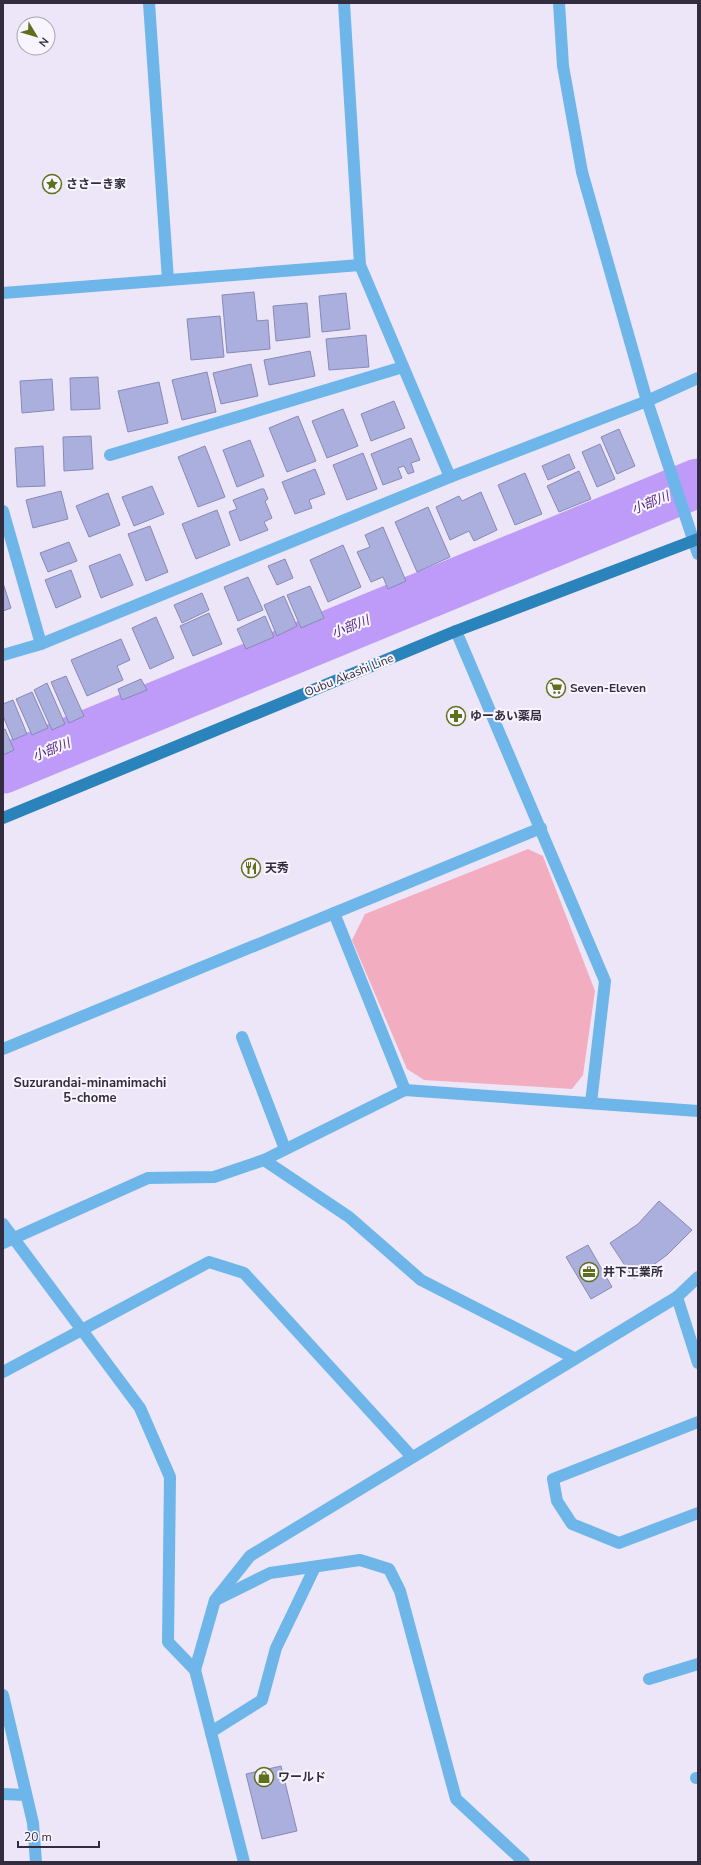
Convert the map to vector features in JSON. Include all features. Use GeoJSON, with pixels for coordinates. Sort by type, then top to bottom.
{"type":"FeatureCollection","features":[{"type":"Feature","properties":{"kind":"main road","name":"Oubu Akashi Line"},"geometry":{"type":"LineString","coordinates":[[3,818],[456,631],[696,540]]}},
{"type":"Feature","properties":{"kind":"street"},"geometry":{"type":"LineString","coordinates":[[149,3],[168,280]]}},
{"type":"Feature","properties":{"kind":"street"},"geometry":{"type":"LineString","coordinates":[[344,3],[360,265],[450,477]]}},
{"type":"Feature","properties":{"kind":"street"},"geometry":{"type":"LineString","coordinates":[[559,3],[563,66],[582,172],[647,401],[683,509],[696,540],[698,554]]}},
{"type":"Feature","properties":{"kind":"street"},"geometry":{"type":"LineString","coordinates":[[3,293],[360,265]]}},
{"type":"Feature","properties":{"kind":"street"},"geometry":{"type":"LineString","coordinates":[[110,455],[403,367]]}},
{"type":"Feature","properties":{"kind":"street"},"geometry":{"type":"LineString","coordinates":[[3,655],[40,644],[450,477],[647,401],[698,378]]}},
{"type":"Feature","properties":{"kind":"street"},"geometry":{"type":"LineString","coordinates":[[3,511],[40,644]]}},
{"type":"Feature","properties":{"kind":"street"},"geometry":{"type":"LineString","coordinates":[[456,631],[605,981],[590,1103]]}},
{"type":"Feature","properties":{"kind":"street"},"geometry":{"type":"LineString","coordinates":[[3,1049],[541,828]]}},
{"type":"Feature","properties":{"kind":"street"},"geometry":{"type":"LineString","coordinates":[[334,913],[405,1090]]}},
{"type":"Feature","properties":{"kind":"street"},"geometry":{"type":"LineString","coordinates":[[242,1037],[285,1149]]}},
{"type":"Feature","properties":{"kind":"street"},"geometry":{"type":"LineString","coordinates":[[8,1241],[148,1178],[214,1177],[264,1160],[405,1090],[698,1111]]}},
{"type":"Feature","properties":{"kind":"street"},"geometry":{"type":"LineString","coordinates":[[264,1160],[349,1217],[421,1280],[574,1358]]}},
{"type":"Feature","properties":{"kind":"street"},"geometry":{"type":"LineString","coordinates":[[3,1224],[8,1241],[83,1330],[140,1408],[170,1477],[168,1642],[195,1670],[244,1862]]}},
{"type":"Feature","properties":{"kind":"street"},"geometry":{"type":"LineString","coordinates":[[3,1372],[209,1262],[244,1273],[412,1457]]}},
{"type":"Feature","properties":{"kind":"street"},"geometry":{"type":"LineString","coordinates":[[195,1670],[215,1600],[250,1556],[574,1358],[677,1297],[698,1276]]}},
{"type":"Feature","properties":{"kind":"street"},"geometry":{"type":"LineString","coordinates":[[677,1297],[698,1363]]}},
{"type":"Feature","properties":{"kind":"street"},"geometry":{"type":"LineString","coordinates":[[698,1422],[553,1479],[556,1501],[572,1524],[619,1542],[698,1512]]}},
{"type":"Feature","properties":{"kind":"street"},"geometry":{"type":"LineString","coordinates":[[215,1600],[270,1573],[360,1560],[389,1569],[400,1591],[456,1799],[524,1862]]}},
{"type":"Feature","properties":{"kind":"street"},"geometry":{"type":"LineString","coordinates":[[211,1732],[262,1700],[276,1648],[315,1567]]}},
{"type":"Feature","properties":{"kind":"street"},"geometry":{"type":"LineString","coordinates":[[649,1679],[698,1664]]}},
{"type":"Feature","properties":{"kind":"street"},"geometry":{"type":"LineString","coordinates":[[3,1695],[33,1823],[36,1862]]}},
{"type":"Feature","properties":{"kind":"street"},"geometry":{"type":"LineString","coordinates":[[3,1794],[26,1795]]}},
{"type":"Feature","properties":{"kind":"shaded area"},"geometry":{"type":"Polygon","coordinates":[[[528,849],[543,856],[595,991],[583,1075],[572,1089],[424,1080],[407,1069],[352,940],[365,914],[528,849]]]}},
{"type":"Feature","properties":{"kind":"building"},"geometry":{"type":"Polygon","coordinates":[[[254,292],[257,321],[268,320],[270,349],[227,353],[222,295],[254,292]]]}},
{"type":"Feature","properties":{"kind":"building"},"geometry":{"type":"Polygon","coordinates":[[[346,293],[350,329],[322,332],[319,296],[346,293]]]}},
{"type":"Feature","properties":{"kind":"building"},"geometry":{"type":"Polygon","coordinates":[[[307,303],[310,337],[276,341],[273,306],[307,303]]]}},
{"type":"Feature","properties":{"kind":"building"},"geometry":{"type":"Polygon","coordinates":[[[220,316],[224,357],[191,360],[187,319],[220,316]]]}},
{"type":"Feature","properties":{"kind":"building"},"geometry":{"type":"Polygon","coordinates":[[[366,335],[369,367],[329,370],[326,339],[366,335]]]}},
{"type":"Feature","properties":{"kind":"building"},"geometry":{"type":"Polygon","coordinates":[[[310,351],[315,376],[269,385],[264,360],[310,351]]]}},
{"type":"Feature","properties":{"kind":"building"},"geometry":{"type":"Polygon","coordinates":[[[251,364],[258,396],[221,404],[213,373],[251,364]]]}},
{"type":"Feature","properties":{"kind":"building"},"geometry":{"type":"Polygon","coordinates":[[[207,372],[216,412],[182,420],[172,380],[207,372]]]}},
{"type":"Feature","properties":{"kind":"building"},"geometry":{"type":"Polygon","coordinates":[[[98,377],[100,409],[71,410],[70,378],[98,377]]]}},
{"type":"Feature","properties":{"kind":"building"},"geometry":{"type":"Polygon","coordinates":[[[52,379],[54,410],[22,413],[20,381],[52,379]]]}},
{"type":"Feature","properties":{"kind":"building"},"geometry":{"type":"Polygon","coordinates":[[[159,382],[168,423],[128,432],[118,391],[159,382]]]}},
{"type":"Feature","properties":{"kind":"building"},"geometry":{"type":"Polygon","coordinates":[[[394,401],[405,428],[371,441],[361,414],[394,401]]]}},
{"type":"Feature","properties":{"kind":"building"},"geometry":{"type":"Polygon","coordinates":[[[343,409],[358,446],[327,458],[312,421],[343,409]]]}},
{"type":"Feature","properties":{"kind":"building"},"geometry":{"type":"Polygon","coordinates":[[[298,416],[316,461],[287,472],[269,428],[298,416]]]}},
{"type":"Feature","properties":{"kind":"building"},"geometry":{"type":"Polygon","coordinates":[[[619,429],[635,466],[617,474],[601,437],[619,429]]]}},
{"type":"Feature","properties":{"kind":"building"},"geometry":{"type":"Polygon","coordinates":[[[91,436],[93,469],[64,471],[63,437],[91,436]]]}},
{"type":"Feature","properties":{"kind":"building"},"geometry":{"type":"Polygon","coordinates":[[[411,438],[420,460],[411,463],[414,472],[408,474],[404,466],[398,468],[402,478],[383,485],[371,454],[411,438]]]}},
{"type":"Feature","properties":{"kind":"building"},"geometry":{"type":"Polygon","coordinates":[[[250,440],[264,476],[237,487],[223,450],[250,440]]]}},
{"type":"Feature","properties":{"kind":"building"},"geometry":{"type":"Polygon","coordinates":[[[600,444],[615,479],[597,487],[582,452],[600,444]]]}},
{"type":"Feature","properties":{"kind":"building"},"geometry":{"type":"Polygon","coordinates":[[[43,446],[45,486],[17,487],[15,448],[43,446]]]}},
{"type":"Feature","properties":{"kind":"building"},"geometry":{"type":"Polygon","coordinates":[[[205,446],[225,497],[198,507],[178,457],[205,446]]]}},
{"type":"Feature","properties":{"kind":"building"},"geometry":{"type":"Polygon","coordinates":[[[363,453],[377,489],[347,500],[333,465],[363,453]]]}},
{"type":"Feature","properties":{"kind":"building"},"geometry":{"type":"Polygon","coordinates":[[[569,454],[575,468],[548,480],[542,466],[569,454]]]}},
{"type":"Feature","properties":{"kind":"building"},"geometry":{"type":"Polygon","coordinates":[[[315,469],[325,494],[309,500],[312,508],[295,514],[282,482],[315,469]]]}},
{"type":"Feature","properties":{"kind":"building"},"geometry":{"type":"Polygon","coordinates":[[[579,471],[591,499],[559,512],[547,486],[579,471]]]}},
{"type":"Feature","properties":{"kind":"building"},"geometry":{"type":"Polygon","coordinates":[[[525,473],[542,514],[515,525],[498,485],[525,473]]]}},
{"type":"Feature","properties":{"kind":"building"},"geometry":{"type":"Polygon","coordinates":[[[152,486],[164,514],[134,526],[122,497],[152,486]]]}},
{"type":"Feature","properties":{"kind":"building"},"geometry":{"type":"Polygon","coordinates":[[[264,489],[268,499],[265,501],[272,518],[264,522],[268,530],[240,541],[229,512],[237,509],[233,500],[264,489]]]}},
{"type":"Feature","properties":{"kind":"building"},"geometry":{"type":"Polygon","coordinates":[[[61,491],[68,519],[33,528],[26,500],[61,491]]]}},
{"type":"Feature","properties":{"kind":"building"},"geometry":{"type":"Polygon","coordinates":[[[481,492],[497,530],[474,541],[469,531],[450,540],[436,507],[459,496],[462,501],[481,492]]]}},
{"type":"Feature","properties":{"kind":"building"},"geometry":{"type":"Polygon","coordinates":[[[108,493],[120,525],[89,537],[76,506],[108,493]]]}},
{"type":"Feature","properties":{"kind":"building"},"geometry":{"type":"Polygon","coordinates":[[[428,507],[450,557],[417,572],[395,522],[428,507]]]}},
{"type":"Feature","properties":{"kind":"building"},"geometry":{"type":"Polygon","coordinates":[[[217,510],[230,545],[196,559],[182,524],[217,510]]]}},
{"type":"Feature","properties":{"kind":"building"},"geometry":{"type":"Polygon","coordinates":[[[150,526],[168,572],[146,581],[128,534],[150,526]]]}},
{"type":"Feature","properties":{"kind":"building"},"geometry":{"type":"Polygon","coordinates":[[[383,527],[406,581],[388,589],[383,577],[371,582],[357,552],[370,547],[365,535],[383,527]]]}},
{"type":"Feature","properties":{"kind":"building"},"geometry":{"type":"Polygon","coordinates":[[[69,542],[77,561],[48,572],[40,553],[69,542]]]}},
{"type":"Feature","properties":{"kind":"building"},"geometry":{"type":"Polygon","coordinates":[[[343,545],[361,587],[328,602],[310,560],[343,545]]]}},
{"type":"Feature","properties":{"kind":"building"},"geometry":{"type":"Polygon","coordinates":[[[120,554],[133,585],[101,598],[89,566],[120,554]]]}},
{"type":"Feature","properties":{"kind":"building"},"geometry":{"type":"Polygon","coordinates":[[[285,559],[293,578],[277,585],[268,566],[285,559]]]}},
{"type":"Feature","properties":{"kind":"building"},"geometry":{"type":"Polygon","coordinates":[[[71,570],[81,597],[56,608],[45,580],[71,570]]]}},
{"type":"Feature","properties":{"kind":"building"},"geometry":{"type":"Polygon","coordinates":[[[248,577],[263,610],[238,621],[224,587],[248,577]]]}},
{"type":"Feature","properties":{"kind":"building"},"geometry":{"type":"Polygon","coordinates":[[[3,583],[11,608],[3,611],[3,583]]]}},
{"type":"Feature","properties":{"kind":"building"},"geometry":{"type":"Polygon","coordinates":[[[310,586],[324,618],[301,628],[287,595],[310,586]]]}},
{"type":"Feature","properties":{"kind":"building"},"geometry":{"type":"Polygon","coordinates":[[[202,593],[209,610],[182,623],[174,605],[202,593]]]}},
{"type":"Feature","properties":{"kind":"building"},"geometry":{"type":"Polygon","coordinates":[[[284,596],[297,626],[277,636],[264,605],[284,596]]]}},
{"type":"Feature","properties":{"kind":"building"},"geometry":{"type":"Polygon","coordinates":[[[209,613],[222,644],[193,656],[180,626],[209,613]]]}},
{"type":"Feature","properties":{"kind":"building"},"geometry":{"type":"Polygon","coordinates":[[[265,616],[274,637],[246,649],[237,629],[265,616]]]}},
{"type":"Feature","properties":{"kind":"building"},"geometry":{"type":"Polygon","coordinates":[[[156,617],[174,658],[150,669],[132,628],[156,617]]]}},
{"type":"Feature","properties":{"kind":"building"},"geometry":{"type":"Polygon","coordinates":[[[121,639],[130,660],[117,666],[123,680],[87,696],[71,660],[121,639]]]}},
{"type":"Feature","properties":{"kind":"building"},"geometry":{"type":"Polygon","coordinates":[[[66,676],[84,716],[69,723],[51,682],[66,676]]]}},
{"type":"Feature","properties":{"kind":"building"},"geometry":{"type":"Polygon","coordinates":[[[141,679],[147,690],[122,700],[118,689],[141,679]]]}},
{"type":"Feature","properties":{"kind":"building"},"geometry":{"type":"Polygon","coordinates":[[[47,683],[65,724],[52,730],[34,690],[47,683]]]}},
{"type":"Feature","properties":{"kind":"building"},"geometry":{"type":"Polygon","coordinates":[[[32,692],[48,728],[32,735],[16,699],[32,692]]]}},
{"type":"Feature","properties":{"kind":"building"},"geometry":{"type":"Polygon","coordinates":[[[13,700],[27,734],[13,740],[3,716],[3,704],[13,700]]]}},
{"type":"Feature","properties":{"kind":"building"},"geometry":{"type":"Polygon","coordinates":[[[5,729],[14,750],[3,755],[3,730],[5,729]]]}},
{"type":"Feature","properties":{"kind":"building"},"geometry":{"type":"Polygon","coordinates":[[[659,1201],[692,1230],[667,1255],[634,1279],[610,1243],[638,1224],[659,1201]]]}},
{"type":"Feature","properties":{"kind":"building","name":"井下工業所"},"geometry":{"type":"Polygon","coordinates":[[[588,1245],[612,1287],[591,1299],[566,1257],[588,1245]]]}},
{"type":"Feature","properties":{"kind":"building"},"geometry":{"type":"Polygon","coordinates":[[[281,1766],[297,1831],[262,1839],[246,1774],[281,1766]]]}},
{"type":"Feature","properties":{"kind":"waterway","name":"小部川"},"geometry":{"type":"LineString","coordinates":[[3,769],[698,483]]}},
{"type":"Feature","properties":{"kind":"place","name":"ささーき家"},"geometry":{"type":"Point","coordinates":[52,184]}},
{"type":"Feature","properties":{"kind":"place","name":"Seven-Eleven"},"geometry":{"type":"Point","coordinates":[556,688]}},
{"type":"Feature","properties":{"kind":"place","name":"ゆーあい薬局"},"geometry":{"type":"Point","coordinates":[456,716]}},
{"type":"Feature","properties":{"kind":"place","name":"天秀"},"geometry":{"type":"Point","coordinates":[251,868]}},
{"type":"Feature","properties":{"kind":"place","name":"井下工業所"},"geometry":{"type":"Point","coordinates":[589,1272]}},
{"type":"Feature","properties":{"kind":"place","name":"ワールド"},"geometry":{"type":"Point","coordinates":[264,1777]}},
{"type":"Feature","properties":{"kind":"district","name":"Suzurandai-minamimachi 5-chome"},"geometry":{"type":"Point","coordinates":[90,1090]}}]}
